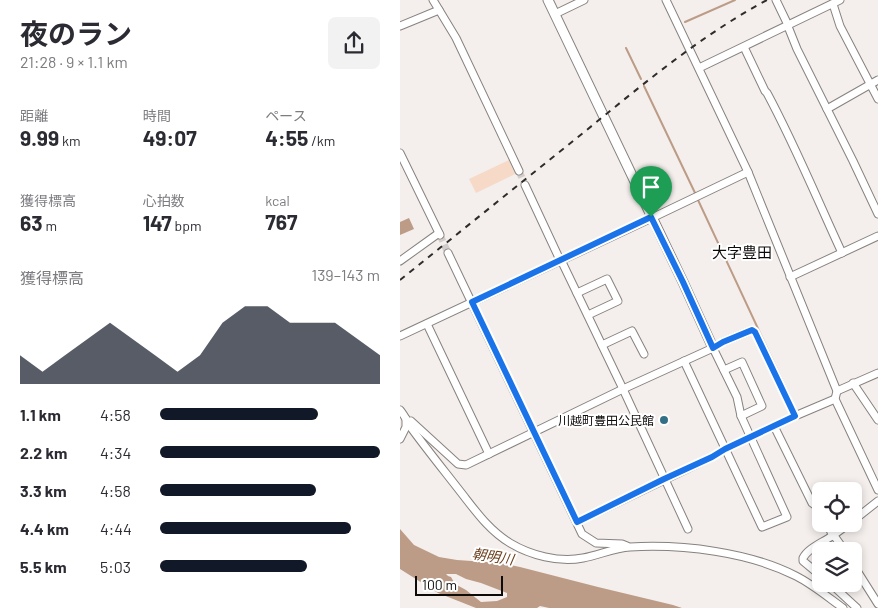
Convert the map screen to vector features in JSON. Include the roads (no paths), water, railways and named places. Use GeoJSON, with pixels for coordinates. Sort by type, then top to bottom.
{"type":"FeatureCollection","features":[{"type":"Feature","properties":{"kind":"street"},"geometry":{"type":"LineString","coordinates":[[433,0],[456,38],[519,171]]}},
{"type":"Feature","properties":{"kind":"street"},"geometry":{"type":"LineString","coordinates":[[548,0],[724,370],[736,397],[740,416],[787,517],[762,526],[684,361]]}},
{"type":"Feature","properties":{"kind":"street"},"geometry":{"type":"LineString","coordinates":[[555,14],[584,0]]}},
{"type":"Feature","properties":{"kind":"street"},"geometry":{"type":"LineString","coordinates":[[666,0],[748,172],[837,391],[835,399],[878,490]]}},
{"type":"Feature","properties":{"kind":"street"},"geometry":{"type":"LineString","coordinates":[[776,0],[797,49],[878,214]]}},
{"type":"Feature","properties":{"kind":"street"},"geometry":{"type":"LineString","coordinates":[[699,68],[840,0]]}},
{"type":"Feature","properties":{"kind":"street"},"geometry":{"type":"LineString","coordinates":[[833,4],[840,26],[878,99]]}},
{"type":"Feature","properties":{"kind":"street"},"geometry":{"type":"LineString","coordinates":[[400,26],[439,10]]}},
{"type":"Feature","properties":{"kind":"street"},"geometry":{"type":"LineString","coordinates":[[744,47],[794,144],[842,253]]}},
{"type":"Feature","properties":{"kind":"street"},"geometry":{"type":"LineString","coordinates":[[827,109],[878,80]]}},
{"type":"Feature","properties":{"kind":"street"},"geometry":{"type":"LineString","coordinates":[[400,153],[439,234],[400,261]]}},
{"type":"Feature","properties":{"kind":"street"},"geometry":{"type":"LineString","coordinates":[[400,336],[748,172]]}},
{"type":"Feature","properties":{"kind":"street"},"geometry":{"type":"LineString","coordinates":[[525,185],[688,529]]}},
{"type":"Feature","properties":{"kind":"street"},"geometry":{"type":"LineString","coordinates":[[790,278],[878,236]]}},
{"type":"Feature","properties":{"kind":"street"},"geometry":{"type":"LineString","coordinates":[[448,253],[582,534],[596,543],[622,544],[630,547]]}},
{"type":"Feature","properties":{"kind":"street"},"geometry":{"type":"LineString","coordinates":[[577,293],[608,279],[618,301],[588,315]]}},
{"type":"Feature","properties":{"kind":"street"},"geometry":{"type":"LineString","coordinates":[[427,324],[489,454]]}},
{"type":"Feature","properties":{"kind":"street"},"geometry":{"type":"LineString","coordinates":[[400,410],[458,464],[462,465],[752,330],[755,332],[795,416]]}},
{"type":"Feature","properties":{"kind":"street"},"geometry":{"type":"LineString","coordinates":[[602,345],[632,331],[644,354]]}},
{"type":"Feature","properties":{"kind":"street"},"geometry":{"type":"LineString","coordinates":[[724,370],[742,362],[762,406],[740,416]]}},
{"type":"Feature","properties":{"kind":"street"},"geometry":{"type":"LineString","coordinates":[[837,391],[878,373]]}},
{"type":"Feature","properties":{"kind":"street"},"geometry":{"type":"LineString","coordinates":[[853,383],[878,420]]}},
{"type":"Feature","properties":{"kind":"street"},"geometry":{"type":"LineString","coordinates":[[577,522],[750,437],[835,399]]}},
{"type":"Feature","properties":{"kind":"street"},"geometry":{"type":"LineString","coordinates":[[400,439],[406,427],[405,416]]}},
{"type":"Feature","properties":{"kind":"street"},"geometry":{"type":"LineString","coordinates":[[405,416],[411,427],[481,518],[497,534],[512,544],[538,555],[564,560],[580,559],[630,547],[704,550],[756,560],[798,577],[843,608]]}},
{"type":"Feature","properties":{"kind":"street"},"geometry":{"type":"LineString","coordinates":[[774,426],[812,503]]}},
{"type":"Feature","properties":{"kind":"street"},"geometry":{"type":"LineString","coordinates":[[862,514],[878,501]]}},
{"type":"Feature","properties":{"kind":"street"},"geometry":{"type":"LineString","coordinates":[[831,532],[838,542]]}},
{"type":"Feature","properties":{"kind":"street"},"geometry":{"type":"LineString","coordinates":[[823,542],[838,532]]}},
{"type":"Feature","properties":{"kind":"street"},"geometry":{"type":"LineString","coordinates":[[812,549],[803,558],[804,562],[812,569]]}},
{"type":"Feature","properties":{"kind":"street"},"geometry":{"type":"LineString","coordinates":[[862,579],[878,604]]}},
{"type":"Feature","properties":{"kind":"street"},"geometry":{"type":"LineString","coordinates":[[840,592],[857,608]]}},
{"type":"Feature","properties":{"kind":"waterway"},"geometry":{"type":"LineString","coordinates":[[685,22],[735,0]]}},
{"type":"Feature","properties":{"kind":"waterway"},"geometry":{"type":"LineString","coordinates":[[626,48],[641,79]]}},
{"type":"Feature","properties":{"kind":"waterway"},"geometry":{"type":"LineString","coordinates":[[644,86],[696,195]]}},
{"type":"Feature","properties":{"kind":"waterway"},"geometry":{"type":"LineString","coordinates":[[698,200],[790,397]]}},
{"type":"Feature","properties":{"kind":"tunnel"},"geometry":{"type":"LineString","coordinates":[[519,171],[525,185]]}},
{"type":"Feature","properties":{"kind":"tunnel"},"geometry":{"type":"LineString","coordinates":[[440,235],[448,253]]}},
{"type":"Feature","properties":{"kind":"railway"},"geometry":{"type":"LineString","coordinates":[[400,280],[672,62],[718,29],[767,0]]}},
{"type":"Feature","properties":{"kind":"place","name":"川越町豊田公民館"},"geometry":{"type":"Point","coordinates":[664,420]}},
{"type":"Feature","properties":{"kind":"district","name":"大字豊田"},"geometry":{"type":"Point","coordinates":[742,252]}},
{"type":"Feature","properties":{"kind":"water label","name":"朝明川"},"geometry":{"type":"Point","coordinates":[493,556]}}]}
